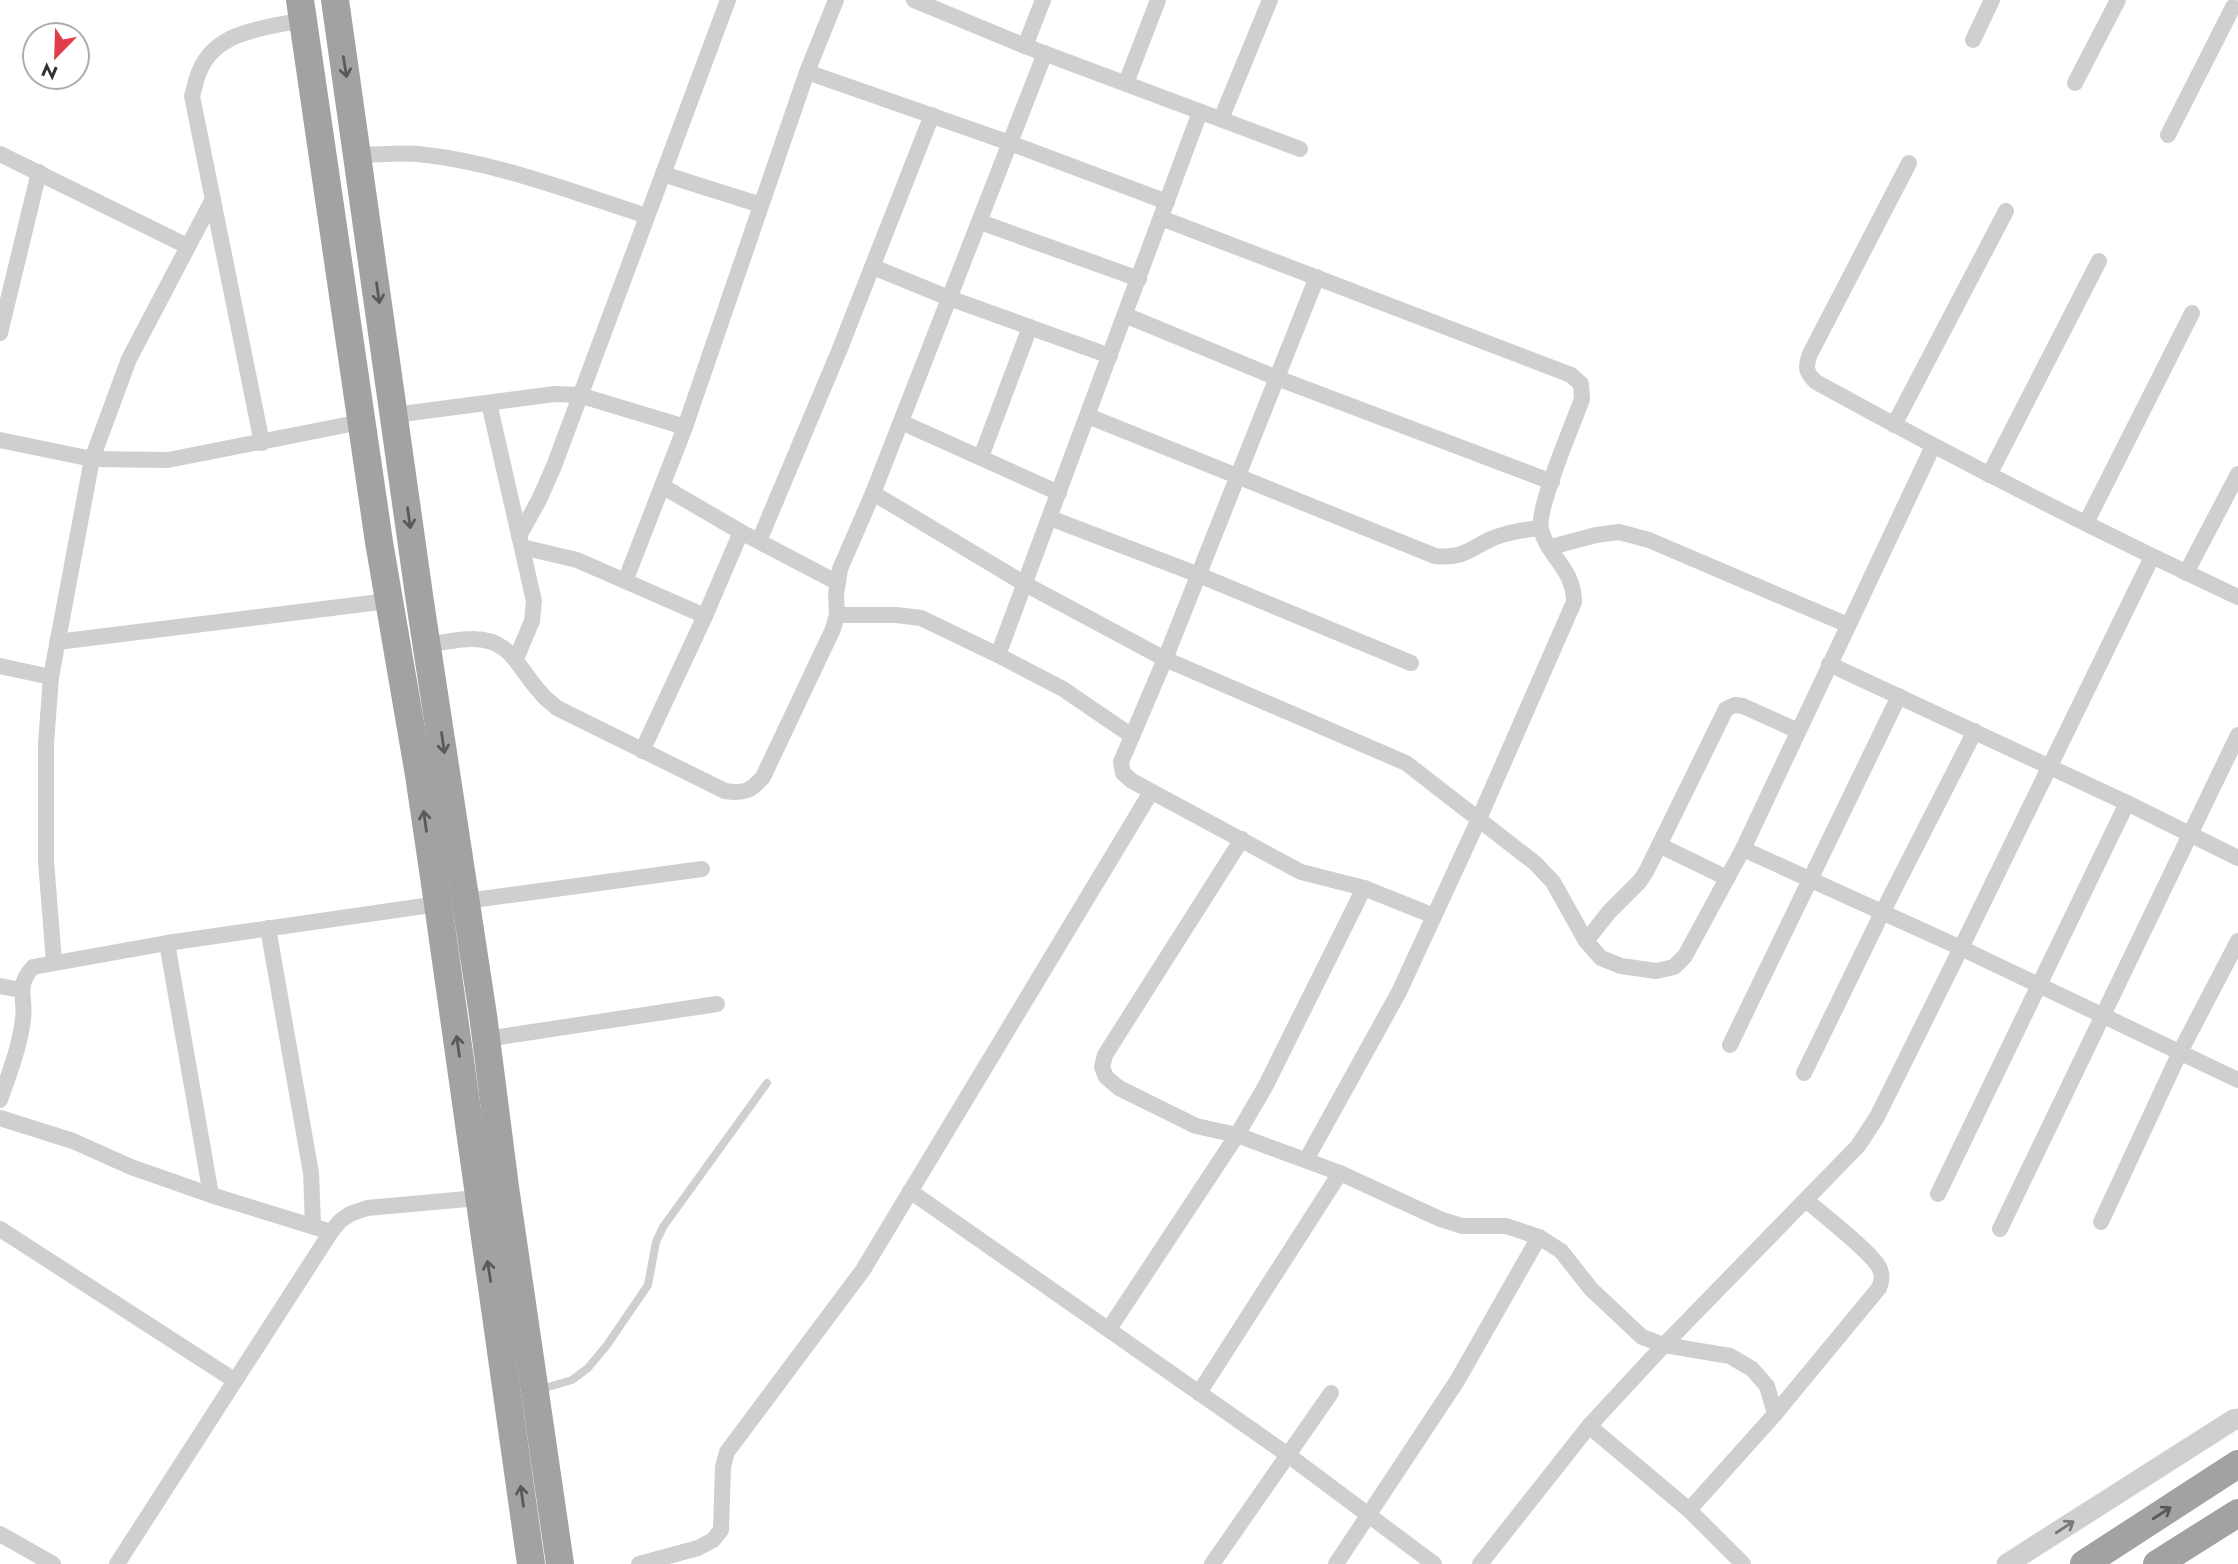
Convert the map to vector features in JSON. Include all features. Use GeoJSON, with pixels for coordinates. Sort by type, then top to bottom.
{"type":"FeatureCollection","features":[{"type":"Feature","properties":{"kind":"highway"},"geometry":{"type":"LineString","coordinates":[[335,0],[560,1564]]}},
{"type":"Feature","properties":{"kind":"highway"},"geometry":{"type":"LineString","coordinates":[[302,10],[388,601],[419,775],[531,1564]]}},
{"type":"Feature","properties":{"kind":"highway"},"geometry":{"type":"LineString","coordinates":[[2084,1564],[2238,1464]]}},
{"type":"Feature","properties":{"kind":"highway"},"geometry":{"type":"LineString","coordinates":[[2157,1564],[2227,1520]]}},
{"type":"Feature","properties":{"kind":"street"},"geometry":{"type":"LineString","coordinates":[[520,542],[554,466],[728,0]]}},
{"type":"Feature","properties":{"kind":"street"},"geometry":{"type":"LineString","coordinates":[[625,579],[685,427],[807,72],[836,0]]}},
{"type":"Feature","properties":{"kind":"street"},"geometry":{"type":"LineString","coordinates":[[1025,46],[1043,0]]}},
{"type":"Feature","properties":{"kind":"street"},"geometry":{"type":"LineString","coordinates":[[1126,83],[1158,0]]}},
{"type":"Feature","properties":{"kind":"street"},"geometry":{"type":"LineString","coordinates":[[1221,119],[1270,0]]}},
{"type":"Feature","properties":{"kind":"street"},"geometry":{"type":"LineString","coordinates":[[1973,40],[1992,0]]}},
{"type":"Feature","properties":{"kind":"street"},"geometry":{"type":"LineString","coordinates":[[2075,83],[2118,0]]}},
{"type":"Feature","properties":{"kind":"street"},"geometry":{"type":"LineString","coordinates":[[919,1],[1025,46],[1300,149]]}},
{"type":"Feature","properties":{"kind":"street"},"geometry":{"type":"LineString","coordinates":[[2168,135],[2231,5]]}},
{"type":"Feature","properties":{"kind":"street"},"geometry":{"type":"LineString","coordinates":[[262,443],[192,96],[200,68],[217,46],[302,10]]}},
{"type":"Feature","properties":{"kind":"street"},"geometry":{"type":"LineString","coordinates":[[428,644],[471,639],[502,645],[516,659],[540,693],[557,708],[725,791],[740,793],[752,790],[763,777],[824,650],[836,615],[840,569],[873,493],[1045,53]]}},
{"type":"Feature","properties":{"kind":"street"},"geometry":{"type":"LineString","coordinates":[[807,72],[1010,143],[1167,202]]}},
{"type":"Feature","properties":{"kind":"street"},"geometry":{"type":"LineString","coordinates":[[998,654],[1200,112]]}},
{"type":"Feature","properties":{"kind":"street"},"geometry":{"type":"LineString","coordinates":[[759,541],[873,267],[932,115]]}},
{"type":"Feature","properties":{"kind":"street"},"geometry":{"type":"LineString","coordinates":[[0,154],[187,246]]}},
{"type":"Feature","properties":{"kind":"street"},"geometry":{"type":"LineString","coordinates":[[359,155],[415,154],[467,161],[530,178],[646,216]]}},
{"type":"Feature","properties":{"kind":"street"},"geometry":{"type":"LineString","coordinates":[[1909,163],[1806,365],[1808,375],[1816,382],[1989,475],[2238,597]]}},
{"type":"Feature","properties":{"kind":"street"},"geometry":{"type":"LineString","coordinates":[[0,333],[39,172]]}},
{"type":"Feature","properties":{"kind":"street"},"geometry":{"type":"LineString","coordinates":[[663,174],[761,205]]}},
{"type":"Feature","properties":{"kind":"street"},"geometry":{"type":"LineString","coordinates":[[54,962],[46,861],[46,743],[51,677],[92,459],[129,359],[213,199]]}},
{"type":"Feature","properties":{"kind":"street"},"geometry":{"type":"LineString","coordinates":[[1894,425],[2006,211]]}},
{"type":"Feature","properties":{"kind":"street"},"geometry":{"type":"LineString","coordinates":[[1161,218],[1571,375],[1581,384],[1582,399],[1542,512],[1540,528],[1564,567],[1574,589],[1574,602],[1399,992],[1307,1160]]}},
{"type":"Feature","properties":{"kind":"street"},"geometry":{"type":"LineString","coordinates":[[980,222],[1139,279]]}},
{"type":"Feature","properties":{"kind":"street"},"geometry":{"type":"LineString","coordinates":[[1989,475],[2099,261]]}},
{"type":"Feature","properties":{"kind":"street"},"geometry":{"type":"LineString","coordinates":[[873,267],[949,298],[1110,356]]}},
{"type":"Feature","properties":{"kind":"street"},"geometry":{"type":"LineString","coordinates":[[1317,277],[1166,659],[1121,762],[1123,773],[1151,792],[1301,872],[1364,888],[1434,916]]}},
{"type":"Feature","properties":{"kind":"street"},"geometry":{"type":"LineString","coordinates":[[2086,523],[2192,313]]}},
{"type":"Feature","properties":{"kind":"street"},"geometry":{"type":"LineString","coordinates":[[1125,315],[1278,378],[1552,482]]}},
{"type":"Feature","properties":{"kind":"street"},"geometry":{"type":"LineString","coordinates":[[981,457],[1030,327]]}},
{"type":"Feature","properties":{"kind":"street"},"geometry":{"type":"LineString","coordinates":[[394,415],[555,394],[579,395],[685,427]]}},
{"type":"Feature","properties":{"kind":"street"},"geometry":{"type":"LineString","coordinates":[[489,403],[534,601],[532,621],[516,659]]}},
{"type":"Feature","properties":{"kind":"street"},"geometry":{"type":"LineString","coordinates":[[1088,416],[1434,556],[1453,558],[1515,531],[1540,528]]}},
{"type":"Feature","properties":{"kind":"street"},"geometry":{"type":"LineString","coordinates":[[0,440],[92,459],[168,460],[361,422]]}},
{"type":"Feature","properties":{"kind":"street"},"geometry":{"type":"LineString","coordinates":[[901,422],[1059,493]]}},
{"type":"Feature","properties":{"kind":"street"},"geometry":{"type":"LineString","coordinates":[[873,493],[1025,584],[1166,659],[1406,762],[1535,863],[1553,882],[1586,941],[1601,958],[1621,966],[1656,971],[1674,967],[1685,956],[1743,849],[1933,446]]}},
{"type":"Feature","properties":{"kind":"street"},"geometry":{"type":"LineString","coordinates":[[2186,573],[2238,474]]}},
{"type":"Feature","properties":{"kind":"street"},"geometry":{"type":"LineString","coordinates":[[662,486],[741,532],[838,583]]}},
{"type":"Feature","properties":{"kind":"street"},"geometry":{"type":"LineString","coordinates":[[1050,518],[1199,575],[1411,663]]}},
{"type":"Feature","properties":{"kind":"street"},"geometry":{"type":"LineString","coordinates":[[642,751],[741,532]]}},
{"type":"Feature","properties":{"kind":"street"},"geometry":{"type":"LineString","coordinates":[[1551,547],[1619,532],[1649,540],[1848,625]]}},
{"type":"Feature","properties":{"kind":"street"},"geometry":{"type":"LineString","coordinates":[[520,542],[625,579],[705,616]]}},
{"type":"Feature","properties":{"kind":"street"},"geometry":{"type":"LineString","coordinates":[[1480,1564],[1589,1426],[1858,1146],[1877,1117],[2152,557]]}},
{"type":"Feature","properties":{"kind":"street"},"geometry":{"type":"LineString","coordinates":[[57,642],[388,601]]}},
{"type":"Feature","properties":{"kind":"street"},"geometry":{"type":"LineString","coordinates":[[836,615],[896,615],[920,618],[998,654],[1063,689],[1132,736]]}},
{"type":"Feature","properties":{"kind":"street"},"geometry":{"type":"LineString","coordinates":[[1829,664],[2127,803],[2238,858]]}},
{"type":"Feature","properties":{"kind":"street"},"geometry":{"type":"LineString","coordinates":[[0,666],[51,677]]}},
{"type":"Feature","properties":{"kind":"street"},"geometry":{"type":"LineString","coordinates":[[1730,1045],[1899,696]]}},
{"type":"Feature","properties":{"kind":"street"},"geometry":{"type":"LineString","coordinates":[[1586,941],[1609,912],[1640,881],[1726,709],[1735,705],[1743,706],[1798,731]]}},
{"type":"Feature","properties":{"kind":"street"},"geometry":{"type":"LineString","coordinates":[[1804,1073],[1975,731]]}},
{"type":"Feature","properties":{"kind":"street"},"geometry":{"type":"LineString","coordinates":[[2000,1229],[2238,735]]}},
{"type":"Feature","properties":{"kind":"street"},"geometry":{"type":"LineString","coordinates":[[639,1564],[698,1548],[713,1540],[721,1530],[723,1467],[727,1452],[863,1270],[1151,792]]}},
{"type":"Feature","properties":{"kind":"street"},"geometry":{"type":"LineString","coordinates":[[1938,1194],[2127,803]]}},
{"type":"Feature","properties":{"kind":"street"},"geometry":{"type":"LineString","coordinates":[[1242,839],[1112,1045],[1102,1067],[1106,1077],[1119,1088],[1196,1126],[1237,1135],[1340,1172],[1440,1219],[1462,1226],[1506,1226],[1539,1237],[1561,1251],[1591,1289],[1642,1337],[1664,1345],[1730,1356],[1752,1369],[1767,1387],[1775,1415]]}},
{"type":"Feature","properties":{"kind":"street"},"geometry":{"type":"LineString","coordinates":[[1659,845],[1727,878]]}},
{"type":"Feature","properties":{"kind":"street"},"geometry":{"type":"LineString","coordinates":[[1743,849],[1961,948],[2238,1080]]}},
{"type":"Feature","properties":{"kind":"street"},"geometry":{"type":"LineString","coordinates":[[466,901],[702,869]]}},
{"type":"Feature","properties":{"kind":"street"},"geometry":{"type":"LineString","coordinates":[[1110,1329],[1237,1135],[1265,1087],[1364,888]]}},
{"type":"Feature","properties":{"kind":"street"},"geometry":{"type":"LineString","coordinates":[[0,1100],[23,1018],[21,990],[25,975],[33,967],[167,943],[438,904]]}},
{"type":"Feature","properties":{"kind":"street"},"geometry":{"type":"LineString","coordinates":[[268,928],[311,1173],[313,1225]]}},
{"type":"Feature","properties":{"kind":"street"},"geometry":{"type":"LineString","coordinates":[[2101,1222],[2180,1052],[2238,941]]}},
{"type":"Feature","properties":{"kind":"street"},"geometry":{"type":"LineString","coordinates":[[167,943],[211,1195]]}},
{"type":"Feature","properties":{"kind":"street"},"geometry":{"type":"LineString","coordinates":[[0,986],[21,990]]}},
{"type":"Feature","properties":{"kind":"street"},"geometry":{"type":"LineString","coordinates":[[486,1039],[718,1004]]}},
{"type":"Feature","properties":{"kind":"street"},"geometry":{"type":"LineString","coordinates":[[0,1118],[73,1141],[131,1167],[211,1195],[331,1232]]}},
{"type":"Feature","properties":{"kind":"street"},"geometry":{"type":"LineString","coordinates":[[1199,1393],[1340,1172]]}},
{"type":"Feature","properties":{"kind":"street"},"geometry":{"type":"LineString","coordinates":[[910,1191],[1288,1455],[1434,1564]]}},
{"type":"Feature","properties":{"kind":"street"},"geometry":{"type":"LineString","coordinates":[[117,1564],[234,1380],[340,1221],[367,1208],[478,1198]]}},
{"type":"Feature","properties":{"kind":"street"},"geometry":{"type":"LineString","coordinates":[[1689,1510],[1775,1415],[1879,1288],[1882,1279],[1880,1268],[1806,1200]]}},
{"type":"Feature","properties":{"kind":"street"},"geometry":{"type":"LineString","coordinates":[[0,1229],[234,1380]]}},
{"type":"Feature","properties":{"kind":"street"},"geometry":{"type":"LineString","coordinates":[[1336,1564],[1457,1381],[1539,1237]]}},
{"type":"Feature","properties":{"kind":"street"},"geometry":{"type":"LineString","coordinates":[[1212,1564],[1331,1393]]}},
{"type":"Feature","properties":{"kind":"street"},"geometry":{"type":"LineString","coordinates":[[2007,1564],[2238,1419]]}},
{"type":"Feature","properties":{"kind":"street"},"geometry":{"type":"LineString","coordinates":[[1589,1426],[1689,1510],[1743,1564]]}},
{"type":"Feature","properties":{"kind":"street"},"geometry":{"type":"LineString","coordinates":[[2186,1564],[2227,1520]]}},
{"type":"Feature","properties":{"kind":"street"},"geometry":{"type":"LineString","coordinates":[[0,1534],[53,1564]]}},
{"type":"Feature","properties":{"kind":"lane"},"geometry":{"type":"LineString","coordinates":[[535,1391],[572,1380],[588,1368],[607,1345],[648,1285],[656,1242],[663,1227],[767,1083]]}}]}
